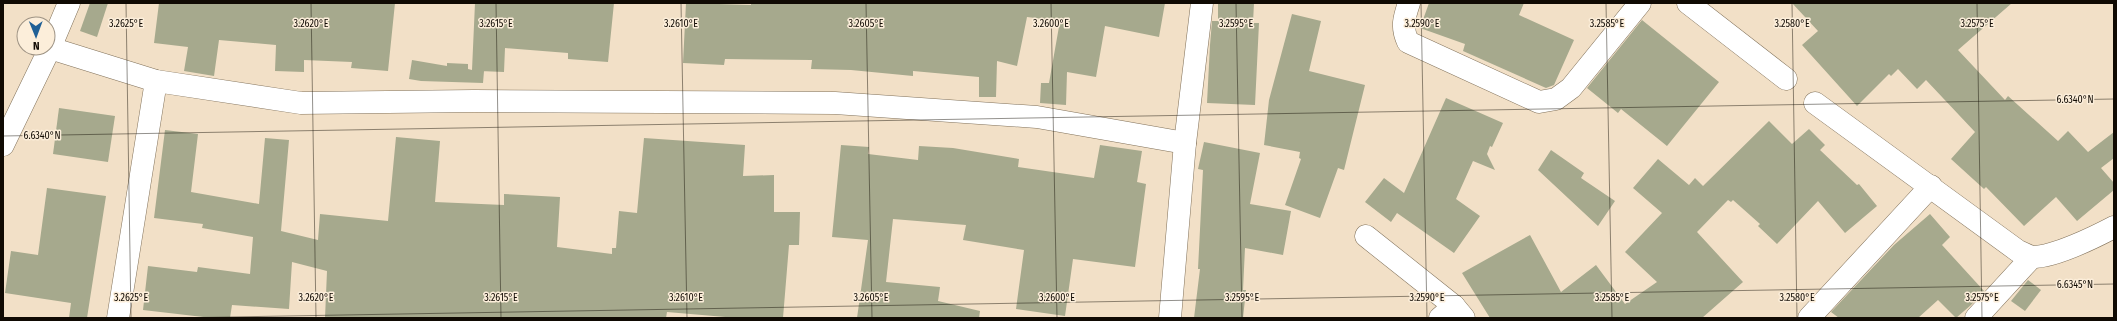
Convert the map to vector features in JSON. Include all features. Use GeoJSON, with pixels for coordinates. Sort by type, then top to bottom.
{"type":"FeatureCollection","features":[{"type":"Feature","properties":{"kind":"street"},"geometry":{"type":"LineString","coordinates":[[56,34],[70,3]]}},
{"type":"Feature","properties":{"kind":"street"},"geometry":{"type":"LineString","coordinates":[[1170,318],[1185,143],[1202,3]]}},
{"type":"Feature","properties":{"kind":"street"},"geometry":{"type":"LineString","coordinates":[[1409,3],[1404,19],[1403,31],[1408,42],[1539,102],[1556,100],[1571,88],[1640,3]]}},
{"type":"Feature","properties":{"kind":"street"},"geometry":{"type":"LineString","coordinates":[[1688,3],[1786,79]]}},
{"type":"Feature","properties":{"kind":"street"},"geometry":{"type":"LineString","coordinates":[[56,50],[156,81],[301,103],[481,101],[835,103],[1036,117],[1185,143]]}},
{"type":"Feature","properties":{"kind":"street"},"geometry":{"type":"LineString","coordinates":[[3,145],[46,56]]}},
{"type":"Feature","properties":{"kind":"street"},"geometry":{"type":"LineString","coordinates":[[118,318],[156,81]]}},
{"type":"Feature","properties":{"kind":"street"},"geometry":{"type":"LineString","coordinates":[[1815,104],[1931,186],[2018,251],[2032,257],[2050,254],[2095,237],[2114,227]]}},
{"type":"Feature","properties":{"kind":"street"},"geometry":{"type":"LineString","coordinates":[[1810,318],[1931,186]]}},
{"type":"Feature","properties":{"kind":"street"},"geometry":{"type":"LineString","coordinates":[[1366,236],[1453,314]]}},
{"type":"Feature","properties":{"kind":"street"},"geometry":{"type":"LineString","coordinates":[[1976,318],[2032,257]]}},
{"type":"Feature","properties":{"kind":"building"},"geometry":{"type":"Polygon","coordinates":[[[90,3],[108,3],[97,37],[80,31],[90,3]]]}},
{"type":"Feature","properties":{"kind":"building"},"geometry":{"type":"Polygon","coordinates":[[[159,3],[395,3],[388,71],[351,68],[352,62],[304,60],[304,72],[275,71],[276,45],[219,40],[214,76],[184,71],[188,47],[154,43],[159,3]]]}},
{"type":"Feature","properties":{"kind":"building"},"geometry":{"type":"Polygon","coordinates":[[[475,3],[614,3],[608,62],[568,59],[568,53],[505,48],[504,72],[484,71],[483,83],[421,81],[409,79],[412,60],[447,66],[447,63],[468,64],[468,69],[472,70],[475,3]]]}},
{"type":"Feature","properties":{"kind":"building"},"geometry":{"type":"Polygon","coordinates":[[[686,3],[751,5],[751,3],[1165,3],[1159,37],[1105,26],[1096,77],[1067,72],[1066,105],[1040,103],[1041,83],[1049,83],[1060,21],[1027,17],[1017,66],[997,61],[996,97],[979,97],[979,77],[913,71],[913,76],[851,70],[811,69],[812,60],[725,59],[724,65],[683,63],[686,3]]]}},
{"type":"Feature","properties":{"kind":"building"},"geometry":{"type":"Polygon","coordinates":[[[1218,3],[1254,3],[1253,23],[1259,23],[1255,105],[1207,103],[1212,21],[1218,21],[1218,3]]]}},
{"type":"Feature","properties":{"kind":"building"},"geometry":{"type":"Polygon","coordinates":[[[1429,3],[1524,3],[1519,15],[1574,40],[1554,85],[1546,88],[1463,51],[1465,44],[1420,28],[1429,3]]]}},
{"type":"Feature","properties":{"kind":"building"},"geometry":{"type":"Polygon","coordinates":[[[1792,3],[2012,3],[1958,50],[2005,100],[2008,96],[2058,141],[2068,131],[2088,152],[2114,132],[2114,158],[2101,168],[2114,183],[2114,190],[2077,221],[2056,197],[2024,226],[1986,187],[1984,189],[1951,159],[1975,132],[1926,80],[1917,89],[1898,69],[1891,76],[1889,74],[1857,106],[1802,45],[1818,31],[1792,3]]]}},
{"type":"Feature","properties":{"kind":"building"},"geometry":{"type":"Polygon","coordinates":[[[1292,14],[1321,21],[1309,71],[1365,85],[1344,170],[1338,168],[1320,218],[1285,205],[1301,159],[1299,158],[1300,152],[1264,145],[1269,100],[1292,14]]]}},
{"type":"Feature","properties":{"kind":"building"},"geometry":{"type":"Polygon","coordinates":[[[1642,20],[1719,82],[1667,146],[1621,109],[1618,113],[1587,88],[1642,20]]]}},
{"type":"Feature","properties":{"kind":"building"},"geometry":{"type":"Polygon","coordinates":[[[1446,98],[1503,123],[1492,147],[1490,146],[1487,154],[1495,170],[1473,161],[1456,199],[1480,216],[1454,253],[1397,213],[1391,222],[1365,202],[1384,178],[1404,193],[1446,98]]]}},
{"type":"Feature","properties":{"kind":"building"},"geometry":{"type":"Polygon","coordinates":[[[59,108],[115,116],[108,162],[53,154],[59,108]]]}},
{"type":"Feature","properties":{"kind":"building"},"geometry":{"type":"Polygon","coordinates":[[[1769,121],[1792,144],[1809,129],[1825,145],[1820,150],[1857,185],[1859,184],[1877,206],[1845,233],[1818,201],[1777,244],[1758,226],[1760,224],[1733,200],[1731,202],[1728,200],[1697,232],[1743,282],[1702,318],[1490,318],[1462,273],[1530,235],[1561,292],[1596,265],[1625,304],[1657,282],[1625,252],[1662,213],[1633,188],[1658,159],[1689,185],[1695,178],[1703,186],[1769,121]]]}},
{"type":"Feature","properties":{"kind":"building"},"geometry":{"type":"Polygon","coordinates":[[[165,130],[198,134],[191,192],[259,204],[265,138],[289,140],[281,231],[318,240],[320,214],[388,221],[396,137],[440,141],[435,202],[504,205],[504,194],[560,197],[557,247],[612,254],[612,248],[616,248],[619,211],[637,213],[644,138],[745,145],[743,176],[774,175],[774,212],[800,212],[799,245],[789,245],[783,318],[737,318],[667,312],[666,318],[325,318],[327,271],[292,262],[289,309],[232,305],[230,318],[212,318],[143,310],[148,266],[197,272],[198,267],[250,274],[253,237],[202,228],[203,224],[154,218],[165,130]]]}},
{"type":"Feature","properties":{"kind":"building"},"geometry":{"type":"Polygon","coordinates":[[[1204,142],[1260,153],[1250,204],[1291,211],[1283,255],[1245,248],[1243,290],[1246,290],[1243,318],[1194,318],[1200,269],[1198,269],[1203,170],[1198,169],[1204,142]]]}},
{"type":"Feature","properties":{"kind":"building"},"geometry":{"type":"Polygon","coordinates":[[[841,145],[869,147],[868,154],[918,160],[919,146],[953,148],[1019,159],[1018,167],[1094,178],[1100,145],[1142,151],[1137,182],[1146,184],[1135,267],[1073,259],[1065,316],[1016,309],[1024,250],[963,240],[966,225],[893,219],[886,282],[940,287],[938,301],[980,311],[979,318],[857,318],[868,240],[832,237],[841,145]]]}},
{"type":"Feature","properties":{"kind":"building"},"geometry":{"type":"Polygon","coordinates":[[[1551,150],[1584,173],[1581,178],[1615,201],[1598,226],[1538,170],[1551,150]]]}},
{"type":"Feature","properties":{"kind":"building"},"geometry":{"type":"Polygon","coordinates":[[[47,188],[106,196],[87,318],[69,318],[71,303],[5,293],[11,251],[38,255],[47,188]]]}},
{"type":"Feature","properties":{"kind":"building"},"geometry":{"type":"Polygon","coordinates":[[[1930,214],[1950,237],[1942,245],[1984,291],[1971,305],[1956,318],[1938,300],[1918,318],[1839,318],[1831,312],[1894,245],[1930,214]]]}},
{"type":"Feature","properties":{"kind":"building"},"geometry":{"type":"Polygon","coordinates":[[[2028,280],[2041,290],[2025,311],[2011,301],[2028,280]]]}}]}
